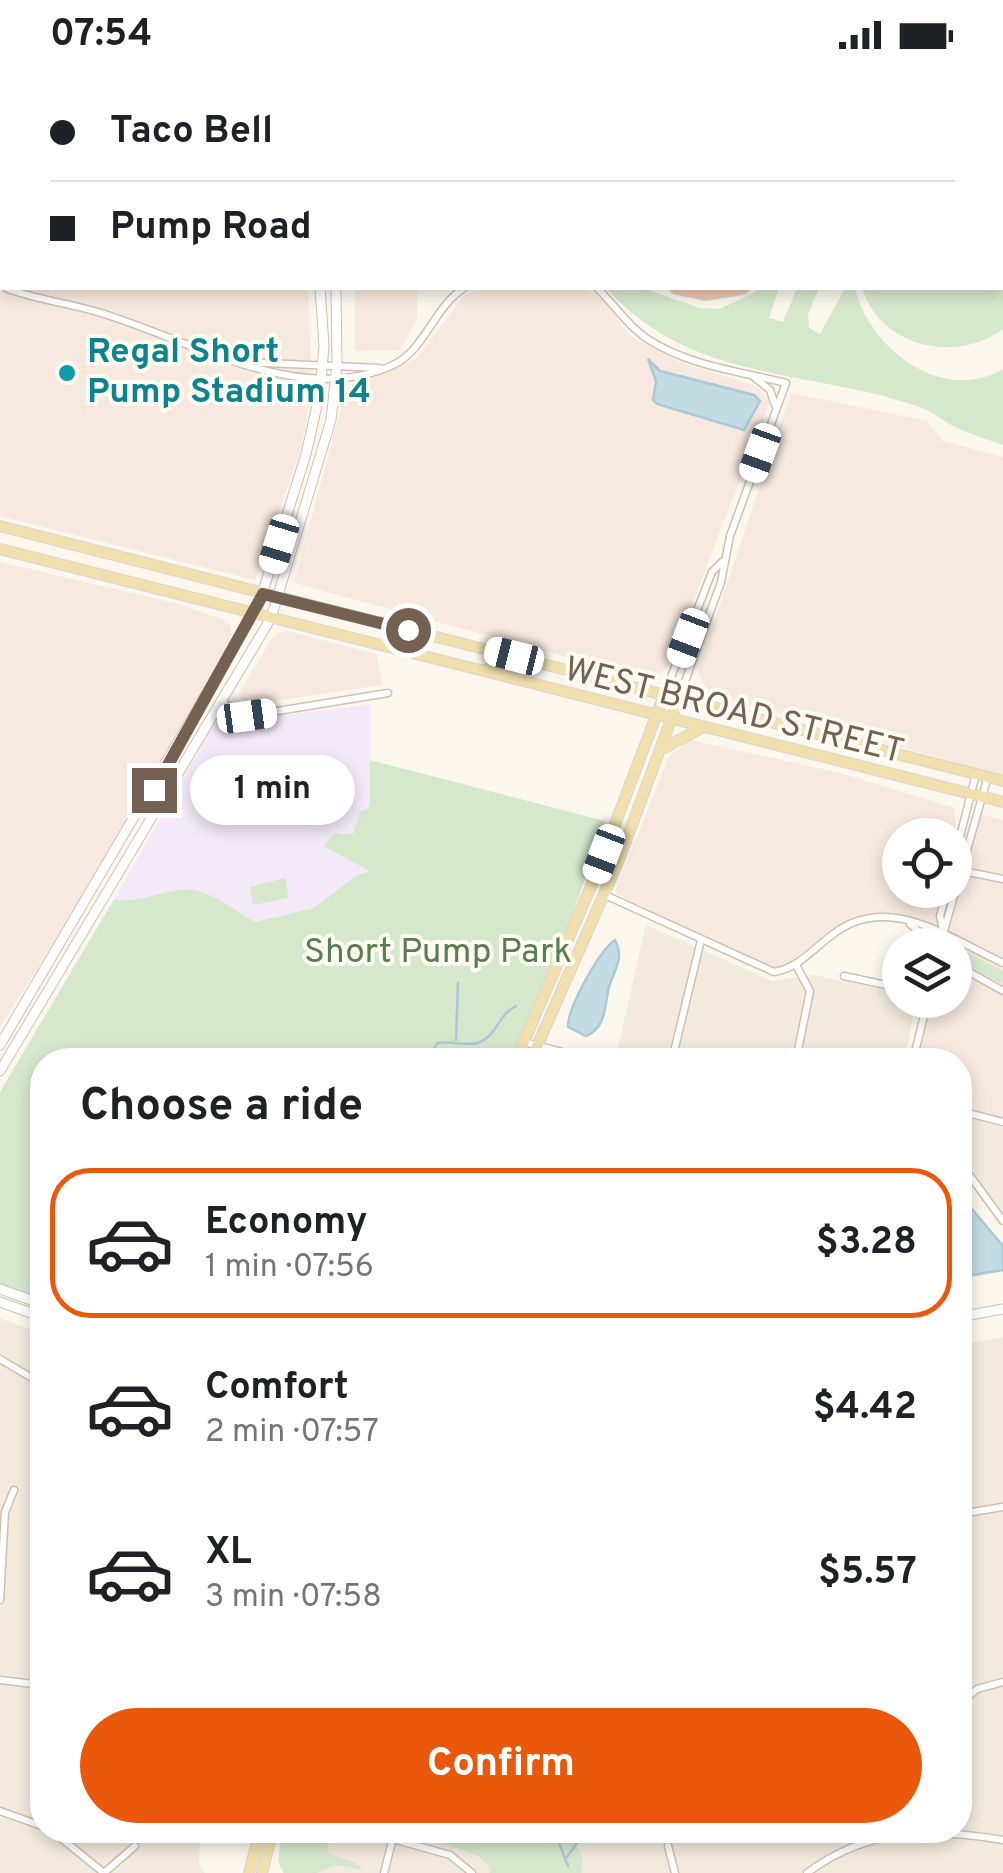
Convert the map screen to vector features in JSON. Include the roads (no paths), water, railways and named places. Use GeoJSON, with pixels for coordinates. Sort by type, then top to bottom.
{"type":"FeatureCollection","features":[{"type":"Feature","properties":{"kind":"highway"},"geometry":{"type":"LineString","coordinates":[[690,290],[717,294],[734,290]]}},
{"type":"Feature","properties":{"kind":"main road"},"geometry":{"type":"LineString","coordinates":[[0,1045],[255,614],[306,454],[322,376],[320,290]]}},
{"type":"Feature","properties":{"kind":"main road"},"geometry":{"type":"LineString","coordinates":[[0,1071],[271,618],[329,430],[337,364],[336,290]]}},
{"type":"Feature","properties":{"kind":"main road","name":"WEST BROAD STREET"},"geometry":{"type":"LineString","coordinates":[[0,526],[1003,780]]}},
{"type":"Feature","properties":{"kind":"main road","name":"WEST BROAD STREET"},"geometry":{"type":"LineString","coordinates":[[0,549],[1003,802]]}},
{"type":"Feature","properties":{"kind":"main road"},"geometry":{"type":"LineString","coordinates":[[481,670],[512,666],[522,658]]}},
{"type":"Feature","properties":{"kind":"main road"},"geometry":{"type":"LineString","coordinates":[[521,1048],[595,877],[664,695]]}},
{"type":"Feature","properties":{"kind":"main road"},"geometry":{"type":"LineString","coordinates":[[536,1048],[604,895],[679,698]]}},
{"type":"Feature","properties":{"kind":"main road"},"geometry":{"type":"LineString","coordinates":[[659,751],[705,727]]}},
{"type":"Feature","properties":{"kind":"main road"},"geometry":{"type":"LineString","coordinates":[[0,1289],[30,1300]]}},
{"type":"Feature","properties":{"kind":"main road"},"geometry":{"type":"LineString","coordinates":[[0,1302],[30,1313]]}},
{"type":"Feature","properties":{"kind":"main road"},"geometry":{"type":"LineString","coordinates":[[972,1315],[1003,1309]]}},
{"type":"Feature","properties":{"kind":"main road"},"geometry":{"type":"LineString","coordinates":[[248,1873],[256,1843]]}},
{"type":"Feature","properties":{"kind":"main road"},"geometry":{"type":"LineString","coordinates":[[262,1873],[270,1843]]}},
{"type":"Feature","properties":{"kind":"street"},"geometry":{"type":"LineString","coordinates":[[18,290],[101,313],[262,372],[322,376],[363,376],[387,368],[413,350],[431,320],[462,290]]}},
{"type":"Feature","properties":{"kind":"street"},"geometry":{"type":"LineString","coordinates":[[599,290],[645,337],[705,364],[786,383],[722,561],[721,582],[679,698]]}},
{"type":"Feature","properties":{"kind":"street"},"geometry":{"type":"LineString","coordinates":[[242,363],[387,368]]}},
{"type":"Feature","properties":{"kind":"street"},"geometry":{"type":"LineString","coordinates":[[748,374],[770,390],[776,408]]}},
{"type":"Feature","properties":{"kind":"street"},"geometry":{"type":"LineString","coordinates":[[664,695],[712,572],[722,561]]}},
{"type":"Feature","properties":{"kind":"street"},"geometry":{"type":"LineString","coordinates":[[221,702],[247,716],[388,693]]}},
{"type":"Feature","properties":{"kind":"street"},"geometry":{"type":"LineString","coordinates":[[972,825],[982,775]]}},
{"type":"Feature","properties":{"kind":"street"},"geometry":{"type":"LineString","coordinates":[[969,818],[977,796]]}},
{"type":"Feature","properties":{"kind":"street"},"geometry":{"type":"LineString","coordinates":[[972,873],[1003,880]]}},
{"type":"Feature","properties":{"kind":"street"},"geometry":{"type":"LineString","coordinates":[[604,895],[761,970],[774,972],[796,964],[857,918],[900,919],[933,928]]}},
{"type":"Feature","properties":{"kind":"street"},"geometry":{"type":"LineString","coordinates":[[900,919],[916,928]]}},
{"type":"Feature","properties":{"kind":"street"},"geometry":{"type":"LineString","coordinates":[[675,1048],[701,940]]}},
{"type":"Feature","properties":{"kind":"street"},"geometry":{"type":"LineString","coordinates":[[972,946],[1003,963]]}},
{"type":"Feature","properties":{"kind":"street"},"geometry":{"type":"LineString","coordinates":[[796,964],[810,990],[798,1048]]}},
{"type":"Feature","properties":{"kind":"street"},"geometry":{"type":"LineString","coordinates":[[972,974],[1003,992]]}},
{"type":"Feature","properties":{"kind":"street"},"geometry":{"type":"LineString","coordinates":[[844,976],[882,984]]}},
{"type":"Feature","properties":{"kind":"street"},"geometry":{"type":"LineString","coordinates":[[917,1048],[924,1018]]}},
{"type":"Feature","properties":{"kind":"street"},"geometry":{"type":"LineString","coordinates":[[972,1114],[1003,1122]]}},
{"type":"Feature","properties":{"kind":"street"},"geometry":{"type":"LineString","coordinates":[[972,1178],[1003,1221]]}},
{"type":"Feature","properties":{"kind":"street"},"geometry":{"type":"LineString","coordinates":[[0,1359],[30,1377]]}},
{"type":"Feature","properties":{"kind":"street"},"geometry":{"type":"LineString","coordinates":[[0,1600],[5,1512],[14,1490]]}},
{"type":"Feature","properties":{"kind":"street"},"geometry":{"type":"LineString","coordinates":[[972,1512],[1003,1507]]}},
{"type":"Feature","properties":{"kind":"street"},"geometry":{"type":"LineString","coordinates":[[0,1680],[30,1684]]}},
{"type":"Feature","properties":{"kind":"street"},"geometry":{"type":"LineString","coordinates":[[972,1693],[1003,1682]]}},
{"type":"Feature","properties":{"kind":"street"},"geometry":{"type":"LineString","coordinates":[[0,1811],[30,1822]]}},
{"type":"Feature","properties":{"kind":"street"},"geometry":{"type":"LineString","coordinates":[[972,1835],[1003,1840]]}},
{"type":"Feature","properties":{"kind":"street"},"geometry":{"type":"LineString","coordinates":[[67,1843],[104,1873],[134,1846]]}},
{"type":"Feature","properties":{"kind":"street"},"geometry":{"type":"LineString","coordinates":[[384,1873],[392,1843]]}},
{"type":"Feature","properties":{"kind":"street"},"geometry":{"type":"LineString","coordinates":[[418,1843],[450,1855],[472,1873]]}},
{"type":"Feature","properties":{"kind":"street"},"geometry":{"type":"LineString","coordinates":[[807,1873],[862,1843]]}},
{"type":"Feature","properties":{"kind":"street"},"geometry":{"type":"LineString","coordinates":[[668,1846],[675,1873]]}},
{"type":"Feature","properties":{"kind":"water"},"geometry":{"type":"Polygon","coordinates":[[[648,359],[660,371],[754,395],[760,401],[744,430],[657,404],[653,400],[656,381],[648,359]]]}},
{"type":"Feature","properties":{"kind":"water"},"geometry":{"type":"Polygon","coordinates":[[[615,940],[619,958],[604,1015],[598,1027],[586,1036],[568,1027],[569,1019],[593,968],[615,940]]]}},
{"type":"Feature","properties":{"kind":"water"},"geometry":{"type":"Polygon","coordinates":[[[972,1209],[1003,1246],[1003,1270],[972,1275],[972,1209]]]}},
{"type":"Feature","properties":{"kind":"waterway"},"geometry":{"type":"LineString","coordinates":[[456,1040],[458,983]]}},
{"type":"Feature","properties":{"kind":"waterway"},"geometry":{"type":"LineString","coordinates":[[434,1048],[438,1043],[474,1044],[484,1040],[516,1006]]}},
{"type":"Feature","properties":{"kind":"waterway"},"geometry":{"type":"LineString","coordinates":[[559,1843],[568,1866]]}},
{"type":"Feature","properties":{"kind":"waterway"},"geometry":{"type":"LineString","coordinates":[[567,1857],[577,1843]]}},
{"type":"Feature","properties":{"kind":"place","name":"Regal Short Pump Stadium 14"},"geometry":{"type":"Point","coordinates":[67,373]}},
{"type":"Feature","properties":{"kind":"park label","name":"Short Pump Park"},"geometry":{"type":"Point","coordinates":[438,953]}}]}
